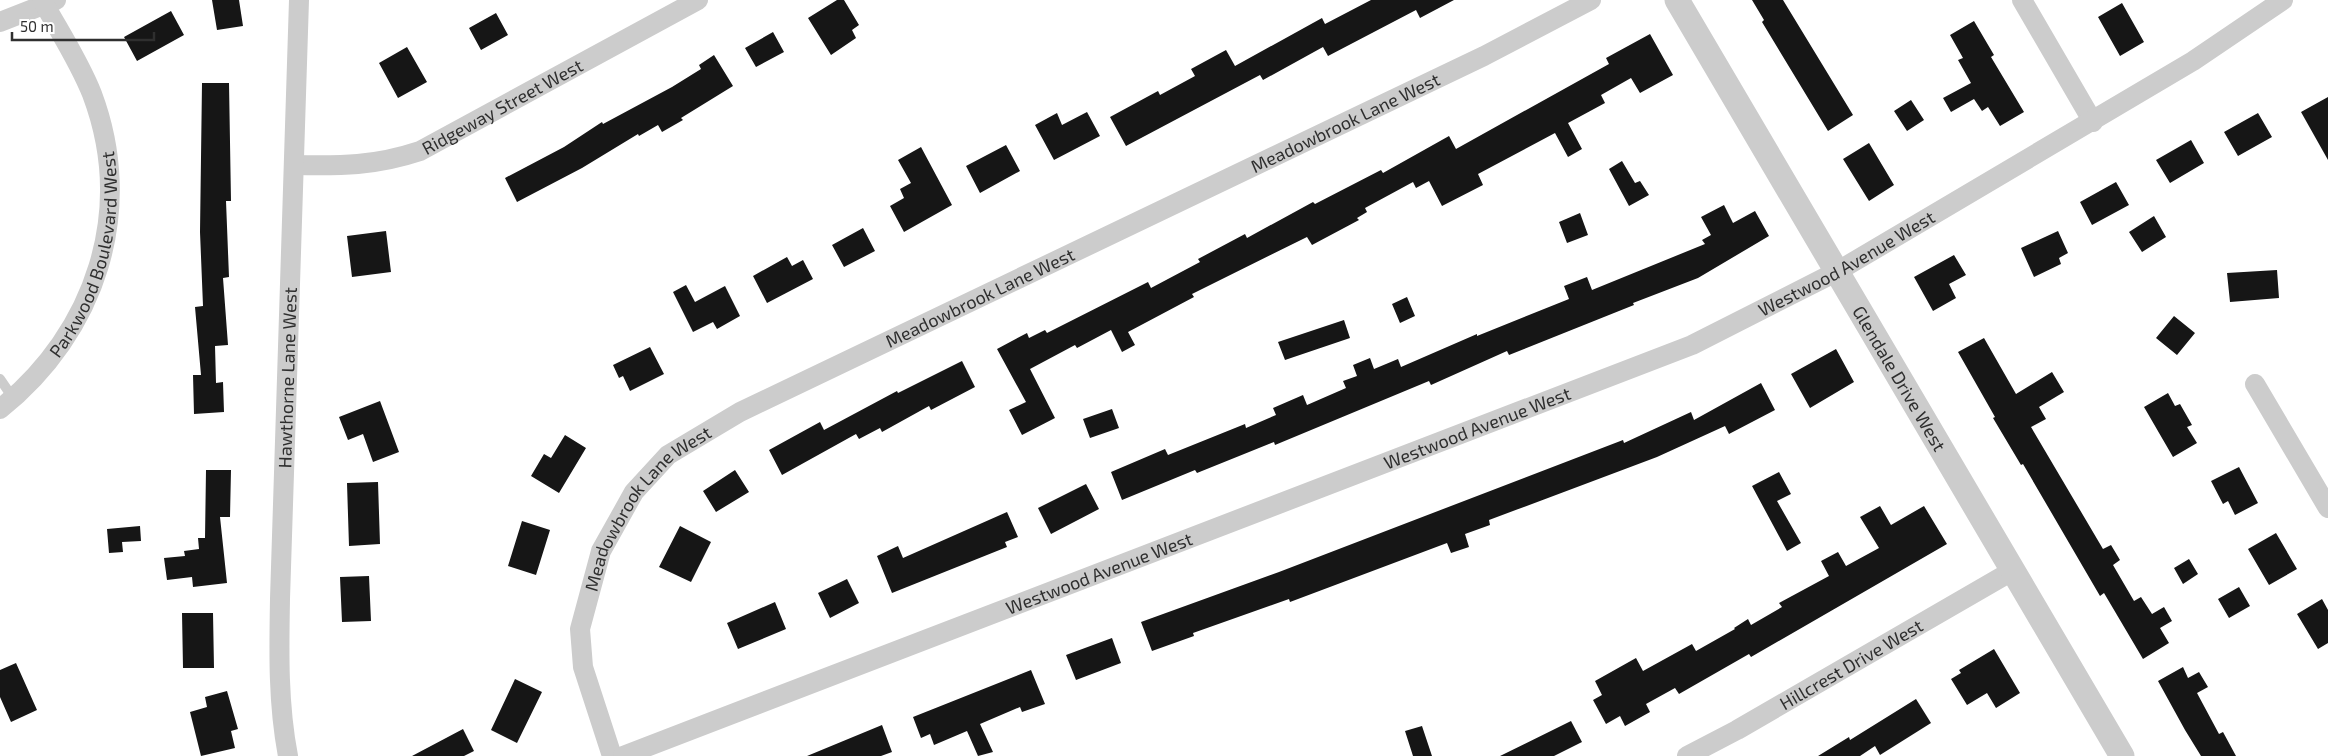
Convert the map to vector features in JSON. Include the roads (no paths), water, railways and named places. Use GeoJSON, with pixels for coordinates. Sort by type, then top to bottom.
{"type":"FeatureCollection","features":[{"type":"Feature","properties":{"kind":"street","name":"Hawthorne Lane West"},"geometry":{"type":"LineString","coordinates":[[288,756],[283,728],[279,677],[280,598],[299,0]]}},
{"type":"Feature","properties":{"kind":"street","name":"Ridgeway Street West"},"geometry":{"type":"LineString","coordinates":[[294,165],[350,166],[396,159],[420,152],[698,0]]}},
{"type":"Feature","properties":{"kind":"street","name":"Meadowbrook Lane West"},"geometry":{"type":"LineString","coordinates":[[612,756],[583,667],[580,629],[601,551],[634,492],[668,455],[740,412],[1484,56],[1591,0]]}},
{"type":"Feature","properties":{"kind":"street","name":"Glendale Drive West"},"geometry":{"type":"LineString","coordinates":[[1677,0],[2122,756]]}},
{"type":"Feature","properties":{"kind":"street"},"geometry":{"type":"LineString","coordinates":[[2022,0],[2093,122]]}},
{"type":"Feature","properties":{"kind":"street","name":"Westwood Avenue West"},"geometry":{"type":"LineString","coordinates":[[623,756],[1692,345],[1838,271],[2193,62],[2283,0]]}},
{"type":"Feature","properties":{"kind":"street"},"geometry":{"type":"LineString","coordinates":[[0,22],[48,2]]}},
{"type":"Feature","properties":{"kind":"street","name":"Parkwood Boulevard West"},"geometry":{"type":"LineString","coordinates":[[6,403],[31,382],[55,354],[75,323],[96,275],[110,207],[110,169],[103,130],[92,93],[48,2]]}},
{"type":"Feature","properties":{"kind":"street"},"geometry":{"type":"LineString","coordinates":[[2255,384],[2328,508]]}},
{"type":"Feature","properties":{"kind":"street","name":"Hillcrest Drive West"},"geometry":{"type":"LineString","coordinates":[[1687,756],[1737,730],[2012,571]]}},
{"type":"Feature","properties":{"kind":"lane"},"geometry":{"type":"LineString","coordinates":[[0,379],[6,403]]}}]}
